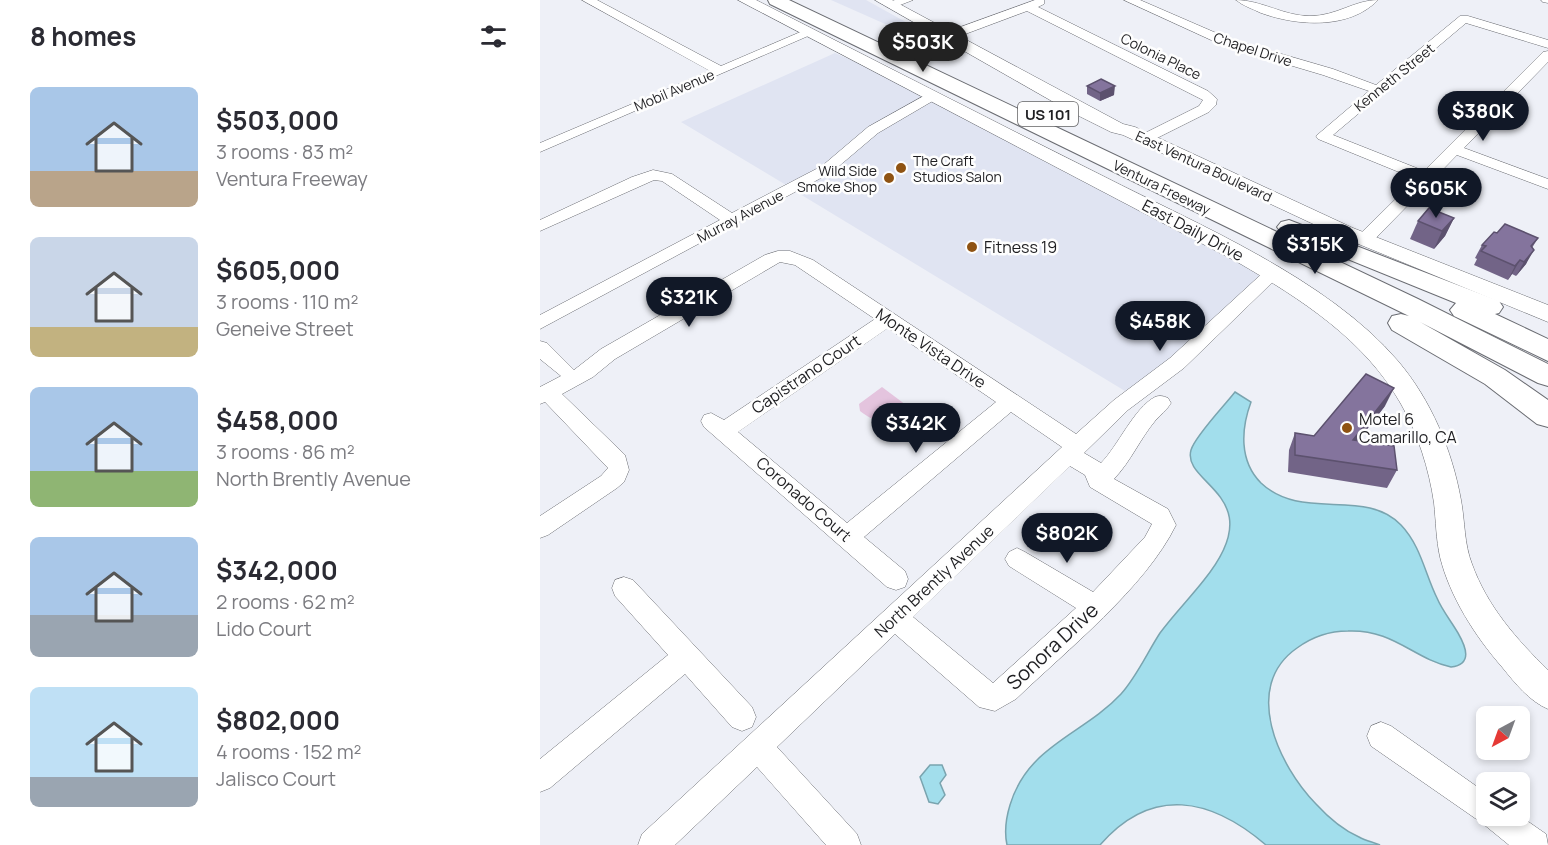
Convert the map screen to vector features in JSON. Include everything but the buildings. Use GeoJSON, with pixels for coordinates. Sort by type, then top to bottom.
{"type":"FeatureCollection","features":[{"type":"Feature","properties":{"kind":"highway","name":"Ventura Freeway"},"geometry":{"type":"LineString","coordinates":[[776,0],[1399,300],[1548,376]]}},
{"type":"Feature","properties":{"kind":"highway","name":"Ventura Freeway"},"geometry":{"type":"LineString","coordinates":[[807,0],[1548,351]]}},
{"type":"Feature","properties":{"kind":"highway"},"geometry":{"type":"LineString","coordinates":[[1191,201],[1253,240],[1473,363],[1524,396],[1548,416]]}},
{"type":"Feature","properties":{"kind":"highway"},"geometry":{"type":"LineString","coordinates":[[1289,227],[1424,279],[1547,317]]}},
{"type":"Feature","properties":{"kind":"main road","name":"East Daily Drive"},"geometry":{"type":"LineString","coordinates":[[745,0],[1169,217],[1273,273],[1317,300],[1346,324],[1390,368],[1411,398],[1440,462],[1455,558],[1471,597],[1497,637],[1548,693]]}},
{"type":"Feature","properties":{"kind":"main road","name":"East Ventura Boulevard"},"geometry":{"type":"LineString","coordinates":[[895,2],[1077,108],[1117,128],[1364,240],[1547,317]]}},
{"type":"Feature","properties":{"kind":"street"},"geometry":{"type":"LineString","coordinates":[[588,0],[720,71]]}},
{"type":"Feature","properties":{"kind":"street"},"geometry":{"type":"LineString","coordinates":[[951,35],[1044,0]]}},
{"type":"Feature","properties":{"kind":"street","name":"Chapel Drive"},"geometry":{"type":"LineString","coordinates":[[1130,0],[1226,42],[1328,72],[1378,90]]}},
{"type":"Feature","properties":{"kind":"street"},"geometry":{"type":"LineString","coordinates":[[1242,0],[1274,14],[1317,19],[1349,15],[1372,0]]}},
{"type":"Feature","properties":{"kind":"street","name":"Colonia Place"},"geometry":{"type":"LineString","coordinates":[[1027,6],[1203,93],[1210,99],[1209,105],[1203,109],[1136,135]]}},
{"type":"Feature","properties":{"kind":"street","name":"Kenneth Street"},"geometry":{"type":"LineString","coordinates":[[1426,177],[1323,136],[1464,19],[1548,44]]}},
{"type":"Feature","properties":{"kind":"street","name":"Mobil Avenue"},"geometry":{"type":"LineString","coordinates":[[540,148],[808,33]]}},
{"type":"Feature","properties":{"kind":"street"},"geometry":{"type":"LineString","coordinates":[[1364,240],[1548,55]]}},
{"type":"Feature","properties":{"kind":"street","name":"Murray Avenue"},"geometry":{"type":"LineString","coordinates":[[540,323],[827,169],[873,130],[931,96]]}},
{"type":"Feature","properties":{"kind":"street"},"geometry":{"type":"LineString","coordinates":[[1454,149],[1548,184]]}},
{"type":"Feature","properties":{"kind":"street"},"geometry":{"type":"LineString","coordinates":[[540,226],[653,175],[671,179],[732,220]]}},
{"type":"Feature","properties":{"kind":"street","name":"Monte Vista Drive"},"geometry":{"type":"LineString","coordinates":[[573,372],[771,259],[783,256],[798,259],[1010,401],[1073,450],[1094,470],[1098,481],[1149,509],[1164,520]]}},
{"type":"Feature","properties":{"kind":"street","name":"North Brently Avenue"},"geometry":{"type":"LineString","coordinates":[[653,845],[1121,405],[1177,363],[1273,273]]}},
{"type":"Feature","properties":{"kind":"street","name":"Capistrano Court"},"geometry":{"type":"LineString","coordinates":[[718,426],[889,318]]}},
{"type":"Feature","properties":{"kind":"street"},"geometry":{"type":"LineString","coordinates":[[540,348],[573,372],[544,395],[617,461],[619,466],[614,478],[540,528]]}},
{"type":"Feature","properties":{"kind":"street"},"geometry":{"type":"LineString","coordinates":[[848,537],[1010,401]]}},
{"type":"Feature","properties":{"kind":"street"},"geometry":{"type":"LineString","coordinates":[[1098,481],[1120,458],[1148,415],[1161,403]]}},
{"type":"Feature","properties":{"kind":"street","name":"Coronado Court"},"geometry":{"type":"LineString","coordinates":[[718,426],[896,579]]}},
{"type":"Feature","properties":{"kind":"street","name":"Sonora Drive"},"geometry":{"type":"LineString","coordinates":[[895,618],[985,697],[995,698],[1052,649],[1118,585],[1153,544],[1164,525],[1164,520]]}},
{"type":"Feature","properties":{"kind":"street"},"geometry":{"type":"LineString","coordinates":[[1017,559],[1094,606]]}},
{"type":"Feature","properties":{"kind":"street"},"geometry":{"type":"LineString","coordinates":[[624,588],[742,717]]}},
{"type":"Feature","properties":{"kind":"street"},"geometry":{"type":"LineString","coordinates":[[540,778],[686,656]]}},
{"type":"Feature","properties":{"kind":"street"},"geometry":{"type":"LineString","coordinates":[[1381,736],[1476,803]]}},
{"type":"Feature","properties":{"kind":"street"},"geometry":{"type":"LineString","coordinates":[[758,746],[846,845]]}},
{"type":"Feature","properties":{"kind":"street"},"geometry":{"type":"LineString","coordinates":[[1508,826],[1535,845]]}},
{"type":"Feature","properties":{"kind":"shaded area"},"geometry":{"type":"Polygon","coordinates":[[[831,0],[866,0],[922,31],[910,35],[831,0]]]}},
{"type":"Feature","properties":{"kind":"shaded area"},"geometry":{"type":"Polygon","coordinates":[[[835,53],[879,72],[927,97],[882,119],[856,137],[831,161],[786,185],[681,122],[835,53]]]}},
{"type":"Feature","properties":{"kind":"shaded area"},"geometry":{"type":"Polygon","coordinates":[[[932,100],[1264,274],[1160,368],[1125,391],[795,191],[848,159],[879,130],[932,100]]]}},
{"type":"Feature","properties":{"kind":"shaded area"},"geometry":{"type":"Polygon","coordinates":[[[882,387],[906,405],[888,418],[879,421],[860,411],[859,404],[882,387]]]}},
{"type":"Feature","properties":{"kind":"water"},"geometry":{"type":"Polygon","coordinates":[[[1235,392],[1251,402],[1245,423],[1244,444],[1249,465],[1261,483],[1277,494],[1295,501],[1370,508],[1386,514],[1401,525],[1413,542],[1439,602],[1465,649],[1465,659],[1451,667],[1378,635],[1348,631],[1328,633],[1297,648],[1280,664],[1271,683],[1269,704],[1272,726],[1279,748],[1302,788],[1320,809],[1341,827],[1380,845],[1266,845],[1224,817],[1203,809],[1182,805],[1161,806],[1140,813],[1120,826],[1100,845],[1007,845],[1007,815],[1018,785],[1030,768],[1043,754],[1106,708],[1121,694],[1160,633],[1204,580],[1223,551],[1230,529],[1228,511],[1220,496],[1192,462],[1191,450],[1204,429],[1235,392]]]}},
{"type":"Feature","properties":{"kind":"water"},"geometry":{"type":"Polygon","coordinates":[[[930,765],[942,765],[946,775],[940,783],[945,795],[938,804],[929,802],[920,777],[930,765]]]}},
{"type":"Feature","properties":{"kind":"place","name":"The Craft Studios Salon"},"geometry":{"type":"Point","coordinates":[901,168]}},
{"type":"Feature","properties":{"kind":"place","name":"Wild Side Smoke Shop"},"geometry":{"type":"Point","coordinates":[889,178]}},
{"type":"Feature","properties":{"kind":"place","name":"Fitness 19"},"geometry":{"type":"Point","coordinates":[972,247]}},
{"type":"Feature","properties":{"kind":"place","name":"Motel 6 Camarillo, CA"},"geometry":{"type":"Point","coordinates":[1347,428]}}]}
